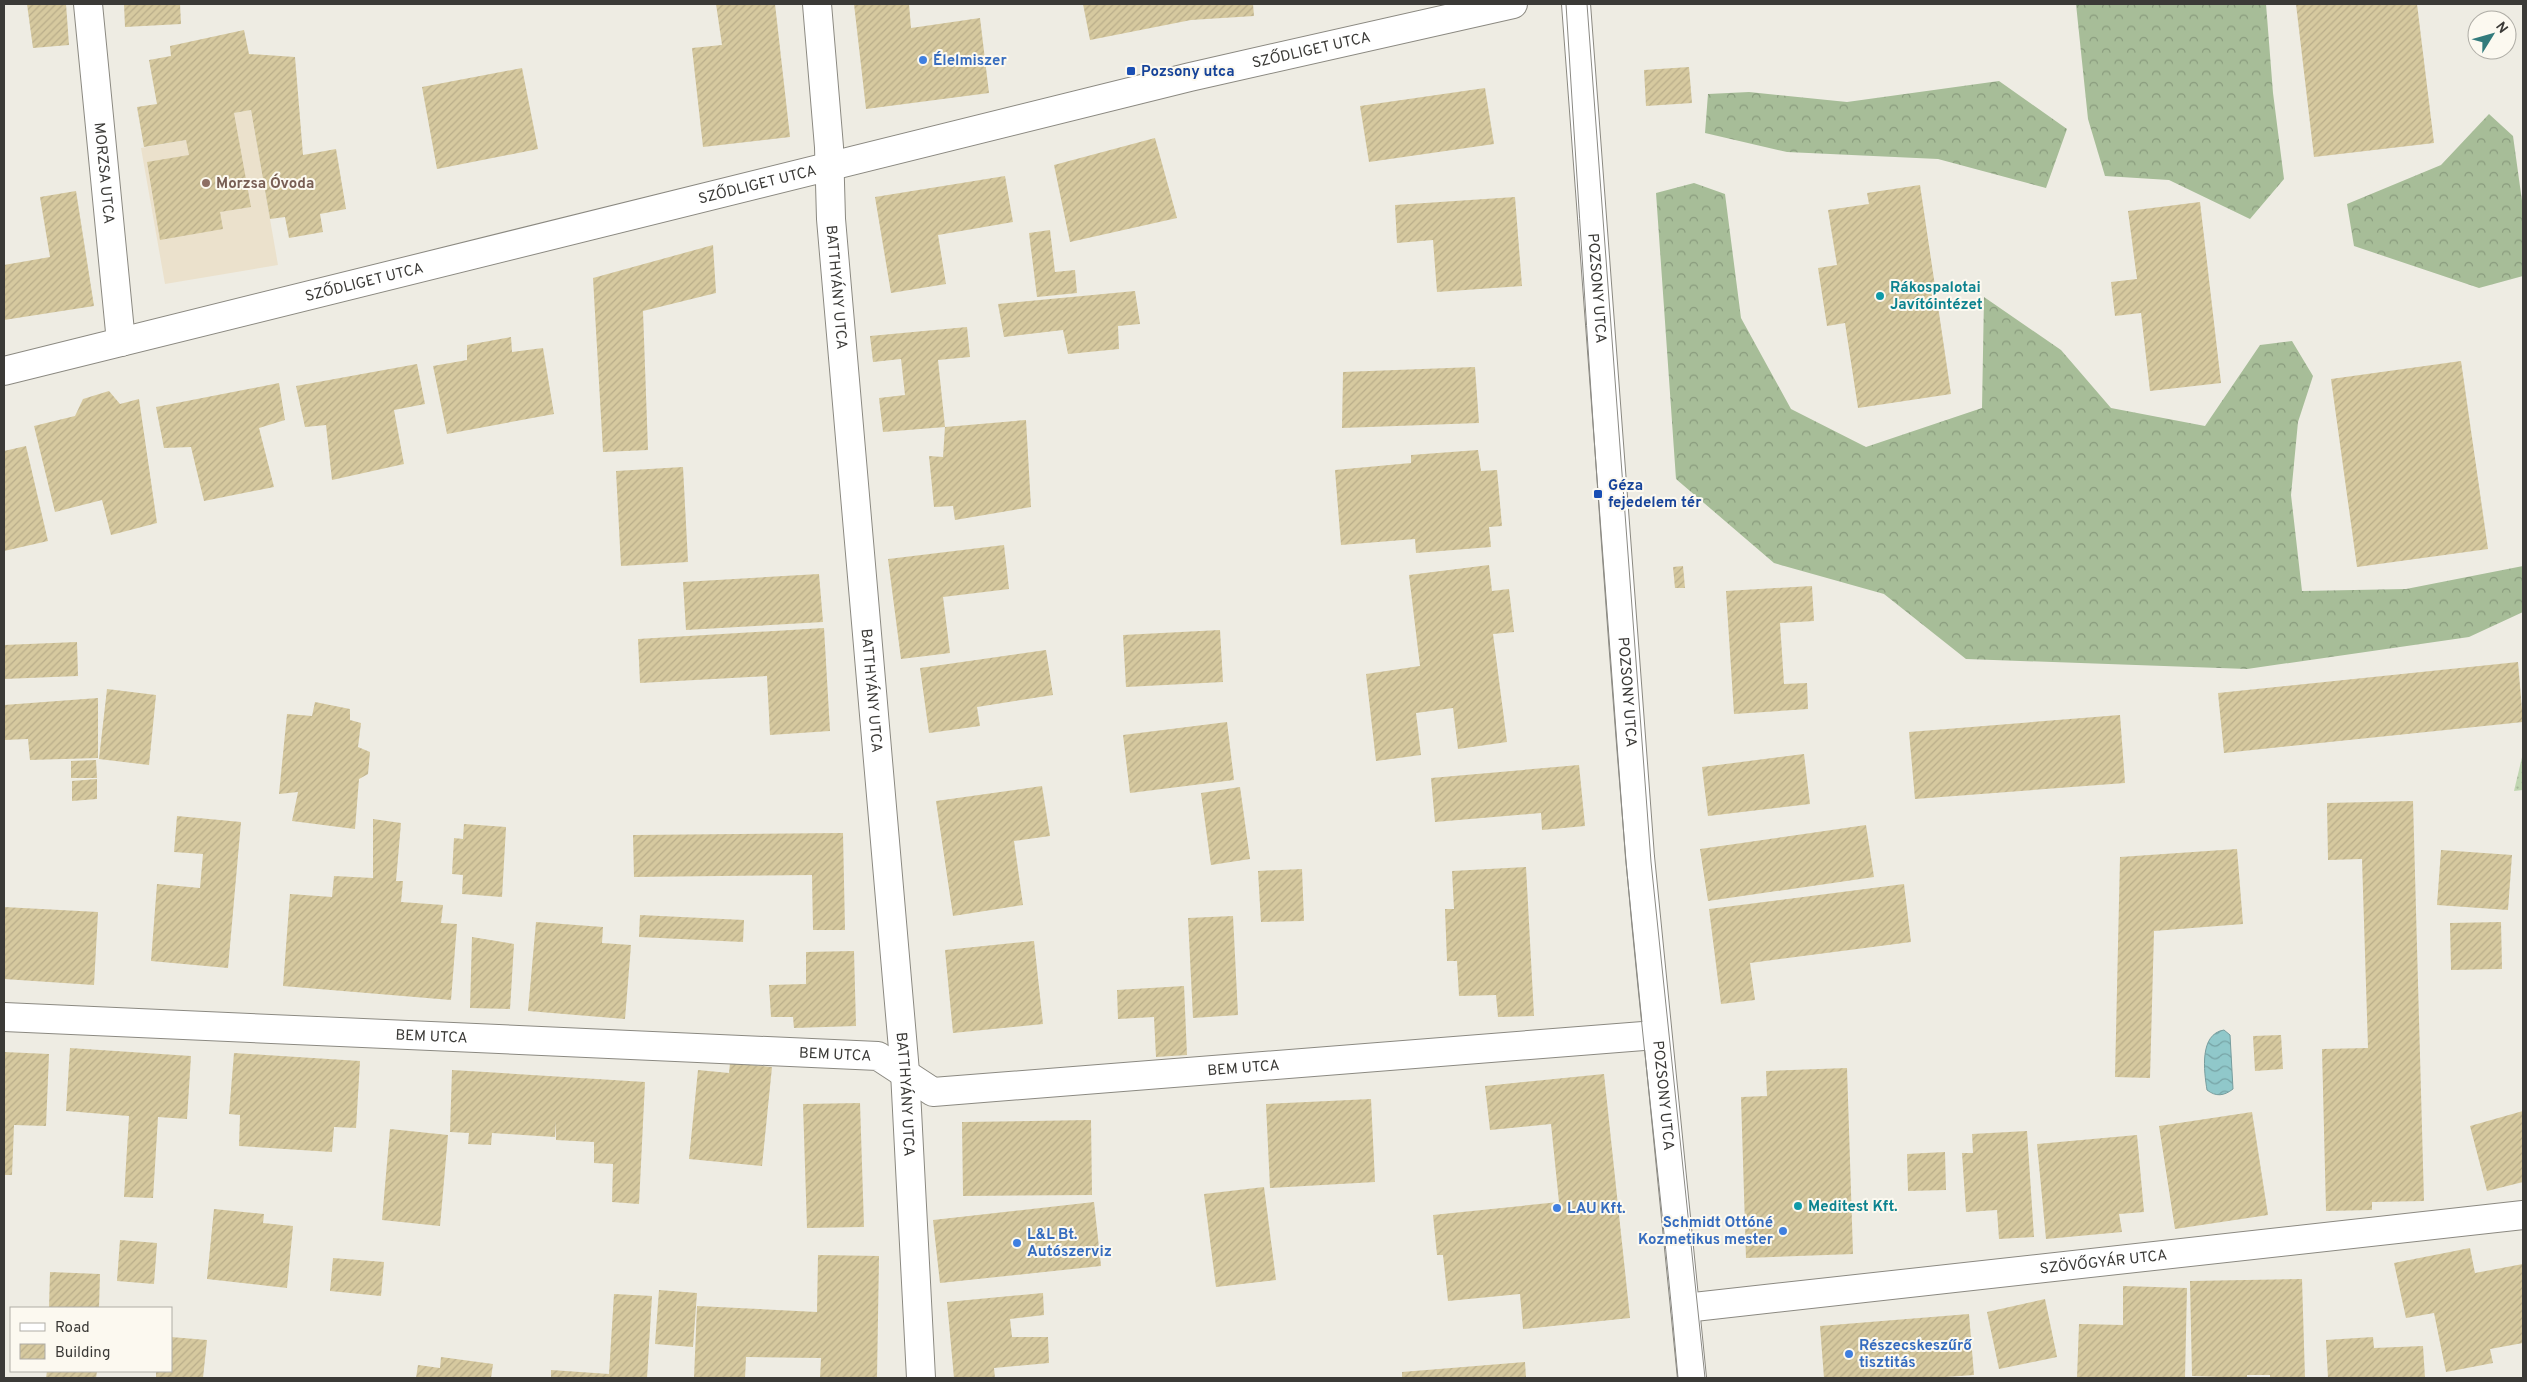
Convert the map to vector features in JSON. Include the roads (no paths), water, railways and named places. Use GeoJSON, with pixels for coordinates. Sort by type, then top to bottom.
{"type":"FeatureCollection","features":[{"type":"Feature","properties":{"kind":"street","name":"MORZSA UTCA"},"geometry":{"type":"LineString","coordinates":[[88,4],[121,342]]}},
{"type":"Feature","properties":{"kind":"street","name":"BATTHYÁNY UTCA"},"geometry":{"type":"LineString","coordinates":[[817,4],[830,168],[831,219],[905,1072],[921,1378]]}},
{"type":"Feature","properties":{"kind":"street","name":"SZŐDLIGET UTCA"},"geometry":{"type":"LineString","coordinates":[[4,371],[830,168],[1190,77],[1513,4]]}},
{"type":"Feature","properties":{"kind":"street","name":"POZSONY UTCA"},"geometry":{"type":"LineString","coordinates":[[1576,4],[1640,857],[1656,1035],[1692,1378]]}},
{"type":"Feature","properties":{"kind":"street","name":"BEM UTCA"},"geometry":{"type":"LineString","coordinates":[[4,1017],[878,1056],[933,1092],[1656,1035]]}},
{"type":"Feature","properties":{"kind":"street","name":"SZÖVŐGYÁR UTCA"},"geometry":{"type":"LineString","coordinates":[[1685,1308],[2523,1215]]}},
{"type":"Feature","properties":{"kind":"water"},"geometry":{"type":"Polygon","coordinates":[[[2224,1030],[2230,1035],[2233,1089],[2217,1095],[2207,1090],[2204,1064],[2205,1054],[2210,1038],[2224,1030]]]}},
{"type":"Feature","properties":{"kind":"tram line"},"geometry":{"type":"LineString","coordinates":[[1566,4],[1617,754],[1632,926],[1678,1378]]}},
{"type":"Feature","properties":{"kind":"tram line"},"geometry":{"type":"LineString","coordinates":[[1587,4],[1651,862],[1705,1378]]}},
{"type":"Feature","properties":{"kind":"place","name":"Élelmiszer"},"geometry":{"type":"Point","coordinates":[923,60]}},
{"type":"Feature","properties":{"kind":"place","name":"Pozsony utca"},"geometry":{"type":"Point","coordinates":[1131,71]}},
{"type":"Feature","properties":{"kind":"place","name":"Morzsa Óvoda"},"geometry":{"type":"Point","coordinates":[206,183]}},
{"type":"Feature","properties":{"kind":"place","name":"Rákospalotai Javítóintézet"},"geometry":{"type":"Point","coordinates":[1880,296]}},
{"type":"Feature","properties":{"kind":"place","name":"Géza fejedelem tér"},"geometry":{"type":"Point","coordinates":[1598,494]}},
{"type":"Feature","properties":{"kind":"place","name":"Meditest Kft."},"geometry":{"type":"Point","coordinates":[1798,1206]}},
{"type":"Feature","properties":{"kind":"place","name":"LAU Kft."},"geometry":{"type":"Point","coordinates":[1557,1208]}},
{"type":"Feature","properties":{"kind":"place","name":"Schmidt Ottóné Kozmetikus mester"},"geometry":{"type":"Point","coordinates":[1783,1231]}},
{"type":"Feature","properties":{"kind":"place","name":"L&L Bt. Autószerviz"},"geometry":{"type":"Point","coordinates":[1017,1243]}},
{"type":"Feature","properties":{"kind":"place","name":"Részecskeszűrő tisztitás"},"geometry":{"type":"Point","coordinates":[1849,1354]}}]}
